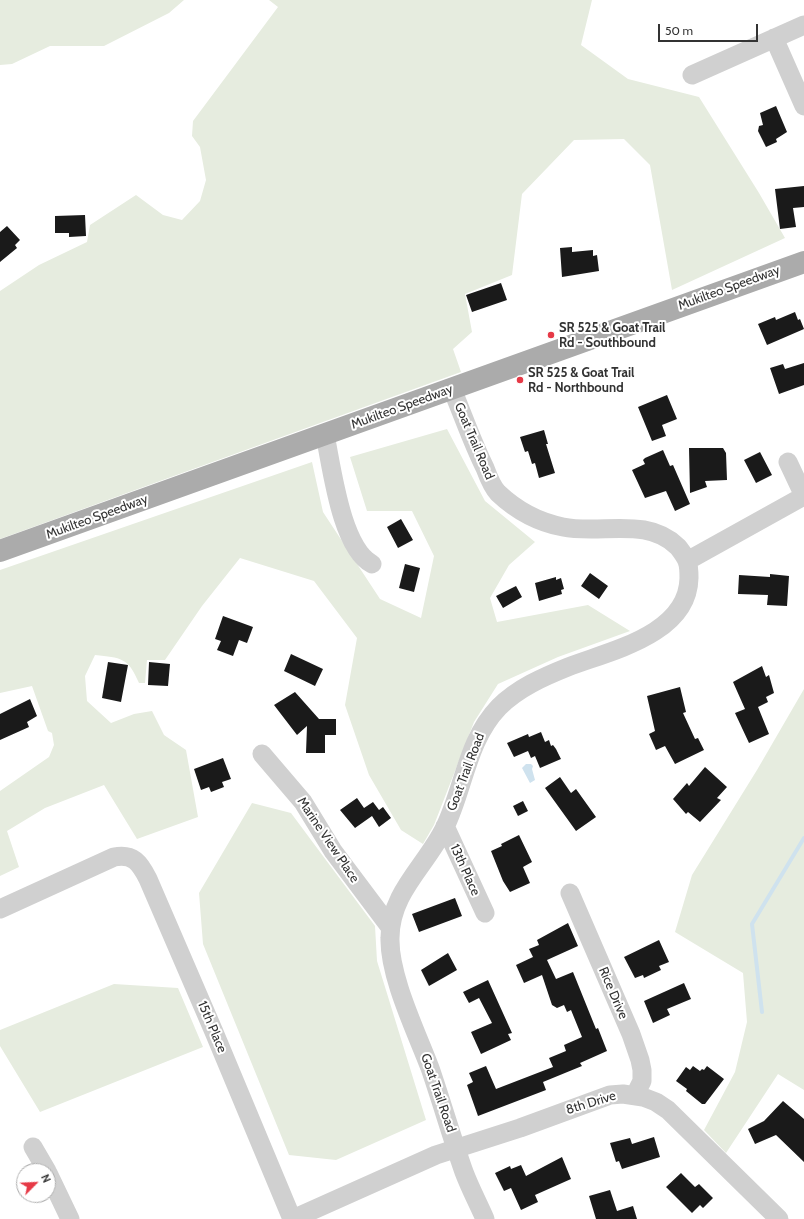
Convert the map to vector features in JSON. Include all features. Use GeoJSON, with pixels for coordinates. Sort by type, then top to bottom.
{"type":"FeatureCollection","features":[{"type":"Feature","properties":{"kind":"main road","name":"Mukilteo Speedway"},"geometry":{"type":"LineString","coordinates":[[0,551],[804,262]]}},
{"type":"Feature","properties":{"kind":"street"},"geometry":{"type":"LineString","coordinates":[[692,75],[804,25]]}},
{"type":"Feature","properties":{"kind":"street"},"geometry":{"type":"LineString","coordinates":[[774,38],[804,106]]}},
{"type":"Feature","properties":{"kind":"street","name":"Goat Trail Road"},"geometry":{"type":"LineString","coordinates":[[292,1219],[436,1155],[456,1148],[396,973],[390,941],[390,927],[394,908],[402,892],[445,826],[475,745],[485,726],[499,708],[516,692],[541,679],[568,667],[616,651],[642,640],[675,614],[686,594],[688,585],[687,561],[673,542],[657,532],[644,529],[573,529],[542,522],[520,512],[495,490],[477,452],[452,388]]}},
{"type":"Feature","properties":{"kind":"street"},"geometry":{"type":"LineString","coordinates":[[324,435],[342,519],[355,547],[365,560],[372,564]]}},
{"type":"Feature","properties":{"kind":"street"},"geometry":{"type":"LineString","coordinates":[[687,561],[804,496],[788,462]]}},
{"type":"Feature","properties":{"kind":"street","name":"Marine View Place"},"geometry":{"type":"LineString","coordinates":[[262,754],[303,802],[333,851],[390,927]]}},
{"type":"Feature","properties":{"kind":"street","name":"13th Place"},"geometry":{"type":"LineString","coordinates":[[445,826],[485,913]]}},
{"type":"Feature","properties":{"kind":"street","name":"15th Place"},"geometry":{"type":"LineString","coordinates":[[0,909],[114,857],[122,855],[135,859],[141,866],[148,879],[292,1219]]}},
{"type":"Feature","properties":{"kind":"street","name":"Rice Drive"},"geometry":{"type":"LineString","coordinates":[[570,893],[631,1034],[640,1060],[642,1081],[636,1095]]}},
{"type":"Feature","properties":{"kind":"street","name":"8th Drive"},"geometry":{"type":"LineString","coordinates":[[456,1148],[520,1128],[610,1095],[636,1095],[656,1102],[674,1114],[779,1219]]}},
{"type":"Feature","properties":{"kind":"street"},"geometry":{"type":"LineString","coordinates":[[33,1147],[42,1163]]}},
{"type":"Feature","properties":{"kind":"street"},"geometry":{"type":"LineString","coordinates":[[456,1148],[485,1219]]}},
{"type":"Feature","properties":{"kind":"street"},"geometry":{"type":"LineString","coordinates":[[56,1190],[70,1219]]}},
{"type":"Feature","properties":{"kind":"shaded area"},"geometry":{"type":"Polygon","coordinates":[[[0,0],[184,0],[169,13],[104,46],[50,46],[12,64],[0,65],[0,0]]]}},
{"type":"Feature","properties":{"kind":"shaded area"},"geometry":{"type":"Polygon","coordinates":[[[269,0],[592,0],[581,45],[628,79],[699,97],[759,193],[785,238],[672,290],[650,165],[624,139],[574,140],[522,194],[512,275],[465,294],[472,332],[453,349],[461,372],[0,539],[0,291],[39,265],[87,242],[90,225],[136,195],[163,215],[182,220],[200,201],[206,180],[200,147],[192,136],[193,121],[278,7],[269,0]]]}},
{"type":"Feature","properties":{"kind":"shaded area"},"geometry":{"type":"Polygon","coordinates":[[[447,429],[485,501],[535,542],[509,565],[490,598],[497,622],[588,605],[630,631],[558,657],[498,684],[474,722],[434,825],[423,844],[401,830],[369,775],[345,705],[357,638],[314,581],[240,558],[202,606],[165,660],[147,660],[145,683],[139,683],[131,668],[123,660],[104,656],[95,655],[85,676],[87,701],[111,723],[134,714],[152,711],[164,735],[186,750],[198,817],[137,839],[104,785],[45,808],[7,831],[19,867],[0,876],[0,791],[49,757],[54,745],[52,733],[48,731],[32,686],[0,693],[0,570],[312,462],[323,512],[380,599],[421,618],[434,556],[412,511],[367,511],[350,457],[447,429]]]}},
{"type":"Feature","properties":{"kind":"shaded area"},"geometry":{"type":"Polygon","coordinates":[[[804,689],[804,1090],[778,1074],[726,1153],[704,1130],[735,1072],[747,1022],[743,973],[675,932],[692,875],[757,770],[804,689]]]}},
{"type":"Feature","properties":{"kind":"shaded area"},"geometry":{"type":"Polygon","coordinates":[[[252,803],[291,813],[375,926],[377,961],[426,1120],[336,1160],[289,1155],[203,944],[199,893],[252,803]]]}},
{"type":"Feature","properties":{"kind":"shaded area"},"geometry":{"type":"Polygon","coordinates":[[[114,984],[178,988],[203,1047],[40,1112],[0,1046],[0,1030],[114,984]]]}},
{"type":"Feature","properties":{"kind":"water"},"geometry":{"type":"Polygon","coordinates":[[[526,764],[531,764],[533,766],[532,769],[535,780],[530,783],[522,768],[526,764]]]}},
{"type":"Feature","properties":{"kind":"building"},"geometry":{"type":"Polygon","coordinates":[[[776,106],[787,132],[776,139],[777,142],[766,147],[758,131],[759,126],[763,125],[760,113],[776,106]]]}},
{"type":"Feature","properties":{"kind":"building"},"geometry":{"type":"Polygon","coordinates":[[[804,186],[804,207],[793,208],[796,227],[780,229],[775,189],[804,186]]]}},
{"type":"Feature","properties":{"kind":"building"},"geometry":{"type":"Polygon","coordinates":[[[85,215],[86,236],[69,237],[69,233],[55,233],[55,216],[85,215]]]}},
{"type":"Feature","properties":{"kind":"building"},"geometry":{"type":"Polygon","coordinates":[[[7,226],[20,240],[15,245],[17,248],[0,262],[0,232],[7,226]]]}},
{"type":"Feature","properties":{"kind":"building"},"geometry":{"type":"Polygon","coordinates":[[[572,247],[572,252],[593,250],[593,256],[597,255],[599,271],[562,277],[560,248],[572,247]]]}},
{"type":"Feature","properties":{"kind":"building"},"geometry":{"type":"Polygon","coordinates":[[[501,283],[507,300],[472,312],[466,295],[501,283]]]}},
{"type":"Feature","properties":{"kind":"building"},"geometry":{"type":"Polygon","coordinates":[[[795,312],[804,329],[767,345],[758,324],[775,317],[776,320],[795,312]]]}},
{"type":"Feature","properties":{"kind":"building"},"geometry":{"type":"Polygon","coordinates":[[[804,363],[804,385],[779,394],[770,368],[783,364],[785,369],[804,363]]]}},
{"type":"Feature","properties":{"kind":"building"},"geometry":{"type":"Polygon","coordinates":[[[667,395],[677,419],[662,425],[666,436],[652,441],[638,407],[667,395]]]}},
{"type":"Feature","properties":{"kind":"building"},"geometry":{"type":"Polygon","coordinates":[[[544,430],[548,444],[546,444],[555,473],[539,478],[535,463],[532,464],[528,451],[525,452],[520,437],[544,430]]]}},
{"type":"Feature","properties":{"kind":"building"},"geometry":{"type":"Polygon","coordinates":[[[689,448],[723,448],[726,453],[727,480],[705,481],[707,487],[690,493],[689,448]]]}},
{"type":"Feature","properties":{"kind":"building"},"geometry":{"type":"Polygon","coordinates":[[[663,450],[670,466],[673,465],[690,504],[675,511],[666,491],[645,498],[632,470],[645,464],[643,460],[645,458],[663,450]]]}},
{"type":"Feature","properties":{"kind":"building"},"geometry":{"type":"Polygon","coordinates":[[[760,452],[772,475],[756,483],[744,460],[760,452]]]}},
{"type":"Feature","properties":{"kind":"building"},"geometry":{"type":"Polygon","coordinates":[[[401,519],[413,540],[398,548],[387,527],[401,519]]]}},
{"type":"Feature","properties":{"kind":"building"},"geometry":{"type":"Polygon","coordinates":[[[405,564],[420,568],[414,592],[399,588],[405,564]]]}},
{"type":"Feature","properties":{"kind":"building"},"geometry":{"type":"Polygon","coordinates":[[[590,573],[608,586],[599,599],[581,586],[590,573]]]}},
{"type":"Feature","properties":{"kind":"building"},"geometry":{"type":"Polygon","coordinates":[[[770,574],[789,576],[787,606],[767,605],[768,595],[738,594],[739,575],[770,577],[770,574]]]}},
{"type":"Feature","properties":{"kind":"building"},"geometry":{"type":"Polygon","coordinates":[[[556,577],[556,580],[561,578],[564,589],[561,590],[562,594],[539,601],[535,583],[556,577]]]}},
{"type":"Feature","properties":{"kind":"building"},"geometry":{"type":"Polygon","coordinates":[[[516,586],[522,597],[503,608],[496,596],[516,586]]]}},
{"type":"Feature","properties":{"kind":"building"},"geometry":{"type":"Polygon","coordinates":[[[223,616],[253,627],[247,643],[239,640],[233,656],[217,650],[221,641],[215,639],[223,616]]]}},
{"type":"Feature","properties":{"kind":"building"},"geometry":{"type":"Polygon","coordinates":[[[291,654],[323,669],[315,686],[284,671],[291,654]]]}},
{"type":"Feature","properties":{"kind":"building"},"geometry":{"type":"Polygon","coordinates":[[[108,662],[128,665],[121,702],[102,698],[108,662]]]}},
{"type":"Feature","properties":{"kind":"building"},"geometry":{"type":"Polygon","coordinates":[[[149,662],[170,664],[168,686],[148,685],[149,662]]]}},
{"type":"Feature","properties":{"kind":"building"},"geometry":{"type":"Polygon","coordinates":[[[762,666],[766,677],[769,675],[774,693],[766,697],[768,702],[758,707],[769,734],[749,743],[735,713],[745,709],[733,682],[762,666]]]}},
{"type":"Feature","properties":{"kind":"building"},"geometry":{"type":"Polygon","coordinates":[[[680,687],[686,712],[683,713],[695,739],[698,738],[704,750],[675,764],[665,746],[656,750],[649,734],[655,731],[647,696],[680,687]]]}},
{"type":"Feature","properties":{"kind":"building"},"geometry":{"type":"Polygon","coordinates":[[[295,692],[319,719],[336,719],[336,735],[325,735],[325,753],[306,753],[307,726],[297,735],[274,705],[295,692]]]}},
{"type":"Feature","properties":{"kind":"building"},"geometry":{"type":"Polygon","coordinates":[[[30,699],[37,716],[27,722],[29,727],[0,740],[0,714],[30,699]]]}},
{"type":"Feature","properties":{"kind":"building"},"geometry":{"type":"Polygon","coordinates":[[[541,732],[545,742],[549,740],[551,746],[553,745],[561,759],[540,768],[535,756],[531,758],[528,751],[514,757],[507,743],[528,734],[529,737],[541,732]]]}},
{"type":"Feature","properties":{"kind":"building"},"geometry":{"type":"Polygon","coordinates":[[[223,758],[231,779],[222,782],[224,787],[211,792],[209,787],[201,790],[194,769],[223,758]]]}},
{"type":"Feature","properties":{"kind":"building"},"geometry":{"type":"Polygon","coordinates":[[[705,767],[727,787],[717,798],[721,800],[700,822],[688,812],[686,814],[673,799],[687,783],[689,786],[705,767]]]}},
{"type":"Feature","properties":{"kind":"building"},"geometry":{"type":"Polygon","coordinates":[[[560,777],[571,793],[576,789],[596,817],[576,831],[545,788],[560,777]]]}},
{"type":"Feature","properties":{"kind":"building"},"geometry":{"type":"Polygon","coordinates":[[[357,798],[364,808],[373,802],[379,810],[383,807],[391,818],[379,827],[372,816],[355,828],[340,810],[357,798]]]}},
{"type":"Feature","properties":{"kind":"building"},"geometry":{"type":"Polygon","coordinates":[[[523,801],[528,811],[518,816],[513,806],[523,801]]]}},
{"type":"Feature","properties":{"kind":"building"},"geometry":{"type":"Polygon","coordinates":[[[519,835],[532,862],[523,867],[530,883],[510,892],[503,881],[491,851],[519,835]]]}},
{"type":"Feature","properties":{"kind":"building"},"geometry":{"type":"Polygon","coordinates":[[[455,898],[462,916],[419,932],[412,914],[455,898]]]}},
{"type":"Feature","properties":{"kind":"building"},"geometry":{"type":"Polygon","coordinates":[[[568,923],[578,946],[547,960],[556,979],[573,972],[596,1029],[598,1028],[607,1051],[580,1063],[582,1066],[543,1082],[546,1090],[478,1116],[467,1085],[473,1082],[469,1073],[486,1066],[496,1089],[553,1067],[549,1058],[566,1051],[564,1045],[582,1037],[571,1010],[567,1012],[564,1005],[557,1008],[552,1005],[542,975],[524,983],[516,965],[533,957],[529,949],[539,945],[537,940],[568,923]]]}},
{"type":"Feature","properties":{"kind":"building"},"geometry":{"type":"Polygon","coordinates":[[[659,940],[669,962],[659,966],[661,970],[644,978],[643,975],[635,978],[624,957],[659,940]]]}},
{"type":"Feature","properties":{"kind":"building"},"geometry":{"type":"Polygon","coordinates":[[[448,953],[457,970],[429,986],[421,970],[448,953]]]}},
{"type":"Feature","properties":{"kind":"building"},"geometry":{"type":"Polygon","coordinates":[[[488,980],[512,1033],[508,1034],[511,1040],[481,1054],[471,1032],[492,1023],[479,998],[469,1003],[463,992],[488,980]]]}},
{"type":"Feature","properties":{"kind":"building"},"geometry":{"type":"Polygon","coordinates":[[[684,983],[691,999],[667,1009],[670,1015],[653,1023],[644,1001],[684,983]]]}},
{"type":"Feature","properties":{"kind":"building"},"geometry":{"type":"Polygon","coordinates":[[[693,1066],[700,1071],[702,1069],[704,1070],[707,1066],[724,1079],[705,1104],[702,1104],[686,1091],[687,1089],[676,1081],[686,1067],[690,1070],[693,1066]]]}},
{"type":"Feature","properties":{"kind":"building"},"geometry":{"type":"Polygon","coordinates":[[[783,1101],[804,1119],[804,1162],[776,1135],[755,1144],[748,1129],[764,1121],[783,1101]]]}},
{"type":"Feature","properties":{"kind":"building"},"geometry":{"type":"Polygon","coordinates":[[[654,1137],[660,1157],[622,1169],[619,1161],[616,1162],[610,1143],[630,1138],[632,1144],[654,1137]]]}},
{"type":"Feature","properties":{"kind":"building"},"geometry":{"type":"Polygon","coordinates":[[[562,1157],[571,1179],[535,1195],[538,1202],[521,1210],[511,1188],[504,1191],[495,1173],[510,1166],[511,1169],[521,1165],[526,1176],[562,1157]]]}},
{"type":"Feature","properties":{"kind":"building"},"geometry":{"type":"Polygon","coordinates":[[[681,1173],[695,1187],[699,1184],[713,1198],[703,1208],[700,1205],[692,1213],[666,1187],[681,1173]]]}},
{"type":"Feature","properties":{"kind":"building"},"geometry":{"type":"Polygon","coordinates":[[[610,1190],[617,1211],[633,1206],[637,1219],[596,1219],[589,1196],[610,1190]]]}},
{"type":"Feature","properties":{"kind":"waterway"},"geometry":{"type":"LineString","coordinates":[[762,1012],[752,924],[804,838]]}},
{"type":"Feature","properties":{"kind":"place","name":"SR 525 & Goat Trail Rd - Southbound"},"geometry":{"type":"Point","coordinates":[551,335]}},
{"type":"Feature","properties":{"kind":"place","name":"SR 525 & Goat Trail Rd - Northbound"},"geometry":{"type":"Point","coordinates":[520,380]}}]}
